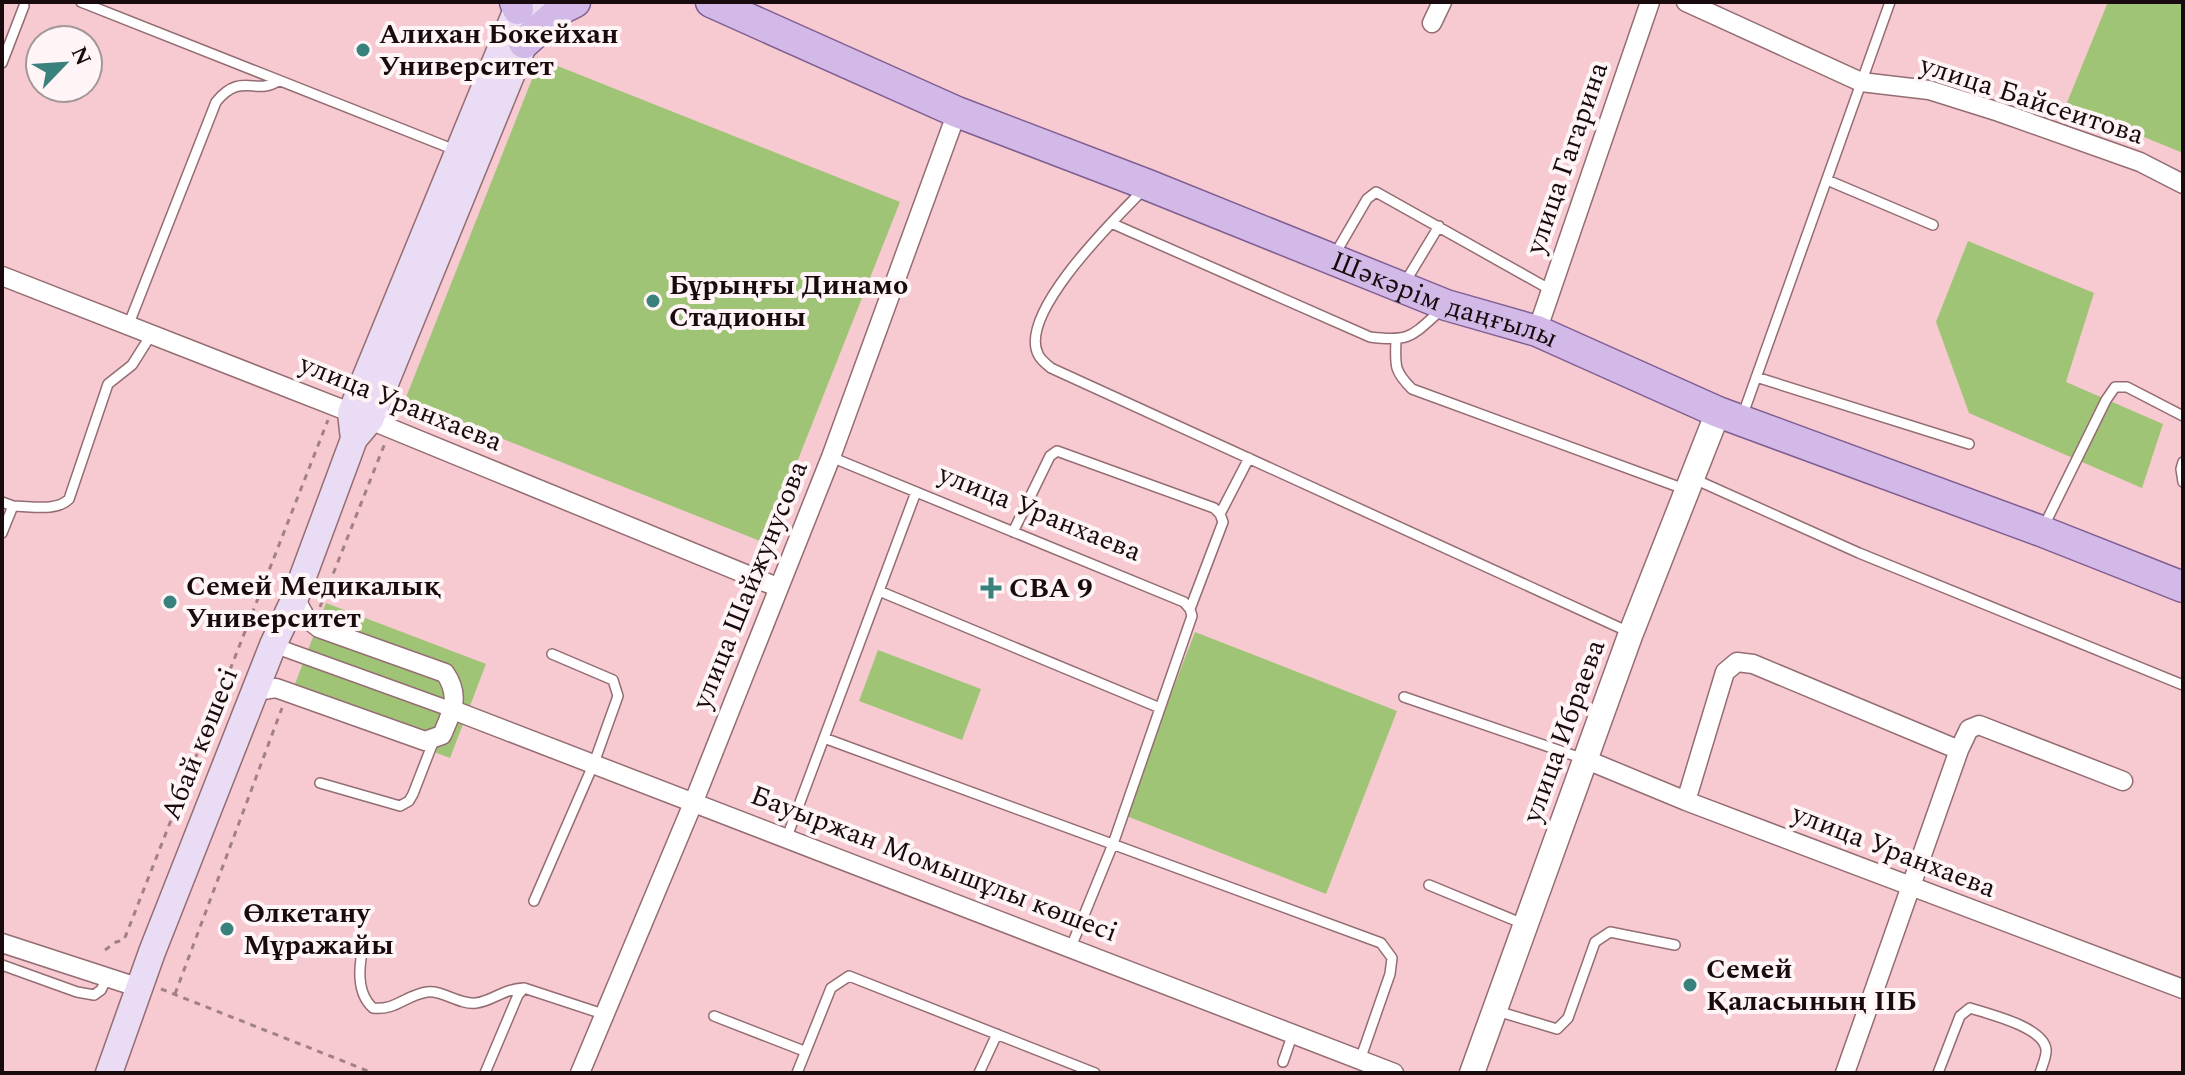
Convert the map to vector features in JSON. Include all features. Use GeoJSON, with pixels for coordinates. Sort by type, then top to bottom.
{"type":"FeatureCollection","features":[{"type":"Feature","properties":{"kind":"main road"},"geometry":{"type":"LineString","coordinates":[[524,43],[563,8],[575,2]]}},
{"type":"Feature","properties":{"kind":"main road","name":"Абай көшесі"},"geometry":{"type":"LineString","coordinates":[[352,419],[524,43],[524,4]]}},
{"type":"Feature","properties":{"kind":"main road","name":"Абай көшесі"},"geometry":{"type":"LineString","coordinates":[[109,1073],[273,645],[295,598],[352,419],[459,151],[524,4]]}},
{"type":"Feature","properties":{"kind":"main road","name":"Шәкәрім даңғылы"},"geometry":{"type":"LineString","coordinates":[[720,4],[957,112],[1446,305],[1537,331],[1729,416],[2183,587]]}},
{"type":"Feature","properties":{"kind":"street"},"geometry":{"type":"LineString","coordinates":[[1432,23],[1442,2]]}},
{"type":"Feature","properties":{"kind":"street","name":"улица Гагарина"},"geometry":{"type":"LineString","coordinates":[[1537,331],[1650,2]]}},
{"type":"Feature","properties":{"kind":"street","name":"улица Байсеитова"},"geometry":{"type":"LineString","coordinates":[[1686,2],[1861,82],[1929,90],[1999,112],[2140,162],[2183,184]]}},
{"type":"Feature","properties":{"kind":"street","name":"улица Шайжунусова"},"geometry":{"type":"LineString","coordinates":[[580,1073],[694,801],[831,457],[957,112]]}},
{"type":"Feature","properties":{"kind":"street","name":"улица Уранхаева"},"geometry":{"type":"LineString","coordinates":[[2,276],[777,587]]}},
{"type":"Feature","properties":{"kind":"street","name":"улица Ибраева"},"geometry":{"type":"LineString","coordinates":[[1472,1073],[1497,1011],[1631,633],[1690,484],[1729,416]]}},
{"type":"Feature","properties":{"kind":"street"},"geometry":{"type":"LineString","coordinates":[[256,691],[276,688],[425,741],[442,735],[453,710],[454,686],[445,673],[319,628],[306,618],[295,598]]}},
{"type":"Feature","properties":{"kind":"street"},"geometry":{"type":"LineString","coordinates":[[273,645],[453,710]]}},
{"type":"Feature","properties":{"kind":"street"},"geometry":{"type":"LineString","coordinates":[[1686,801],[1725,672],[1737,662],[1753,664],[1959,750]]}},
{"type":"Feature","properties":{"kind":"street","name":"Бауыржан Момышұлы көшесі"},"geometry":{"type":"LineString","coordinates":[[453,710],[1394,1073]]}},
{"type":"Feature","properties":{"kind":"street"},"geometry":{"type":"LineString","coordinates":[[1845,1073],[1969,729],[1979,725],[2123,781]]}},
{"type":"Feature","properties":{"kind":"street","name":"улица Уранхаева"},"geometry":{"type":"LineString","coordinates":[[1587,760],[1912,888],[2183,989]]}},
{"type":"Feature","properties":{"kind":"street"},"geometry":{"type":"LineString","coordinates":[[2,943],[140,988]]}},
{"type":"Feature","properties":{"kind":"lane"},"geometry":{"type":"LineString","coordinates":[[81,2],[459,151]]}},
{"type":"Feature","properties":{"kind":"lane"},"geometry":{"type":"LineString","coordinates":[[1729,416],[1756,377],[1890,2]]}},
{"type":"Feature","properties":{"kind":"lane"},"geometry":{"type":"LineString","coordinates":[[2,63],[24,6]]}},
{"type":"Feature","properties":{"kind":"lane"},"geometry":{"type":"LineString","coordinates":[[128,326],[216,102],[225,90],[236,85],[272,85],[278,81]]}},
{"type":"Feature","properties":{"kind":"lane"},"geometry":{"type":"LineString","coordinates":[[1827,180],[1933,225]]}},
{"type":"Feature","properties":{"kind":"lane"},"geometry":{"type":"LineString","coordinates":[[1148,185],[1083,251],[1049,302],[1034,338],[1038,356],[1051,368],[1631,633]]}},
{"type":"Feature","properties":{"kind":"lane"},"geometry":{"type":"LineString","coordinates":[[1332,259],[1367,199],[1376,192],[1551,290]]}},
{"type":"Feature","properties":{"kind":"lane"},"geometry":{"type":"LineString","coordinates":[[1111,223],[1370,337],[1396,340],[1415,333],[1446,305]]}},
{"type":"Feature","properties":{"kind":"lane"},"geometry":{"type":"LineString","coordinates":[[1402,287],[1439,226]]}},
{"type":"Feature","properties":{"kind":"lane"},"geometry":{"type":"LineString","coordinates":[[2,502],[13,506],[52,507],[63,505],[69,499],[108,384],[132,365],[151,335]]}},
{"type":"Feature","properties":{"kind":"lane"},"geometry":{"type":"LineString","coordinates":[[1396,340],[1395,365],[1398,375],[1412,389],[1690,484],[2183,685]]}},
{"type":"Feature","properties":{"kind":"lane"},"geometry":{"type":"LineString","coordinates":[[1756,377],[1969,444]]}},
{"type":"Feature","properties":{"kind":"lane"},"geometry":{"type":"LineString","coordinates":[[2041,531],[2115,387],[2127,387],[2183,416]]}},
{"type":"Feature","properties":{"kind":"lane"},"geometry":{"type":"LineString","coordinates":[[1013,532],[1050,456],[1057,451],[1214,508],[1223,522],[1187,606],[1192,616],[1113,844],[1071,947]]}},
{"type":"Feature","properties":{"kind":"lane","name":"улица Уранхаева"},"geometry":{"type":"LineString","coordinates":[[831,457],[1187,606]]}},
{"type":"Feature","properties":{"kind":"lane"},"geometry":{"type":"LineString","coordinates":[[1220,514],[1249,458]]}},
{"type":"Feature","properties":{"kind":"lane"},"geometry":{"type":"LineString","coordinates":[[2183,462],[2183,482]]}},
{"type":"Feature","properties":{"kind":"lane"},"geometry":{"type":"LineString","coordinates":[[787,837],[916,492]]}},
{"type":"Feature","properties":{"kind":"lane"},"geometry":{"type":"LineString","coordinates":[[2,533],[13,506]]}},
{"type":"Feature","properties":{"kind":"lane"},"geometry":{"type":"LineString","coordinates":[[879,591],[1160,708]]}},
{"type":"Feature","properties":{"kind":"lane"},"geometry":{"type":"LineString","coordinates":[[534,901],[594,763],[618,696],[613,680],[552,654]]}},
{"type":"Feature","properties":{"kind":"lane"},"geometry":{"type":"LineString","coordinates":[[1404,697],[1587,760]]}},
{"type":"Feature","properties":{"kind":"lane"},"geometry":{"type":"LineString","coordinates":[[824,738],[1381,943],[1392,958],[1390,974],[1360,1060]]}},
{"type":"Feature","properties":{"kind":"lane"},"geometry":{"type":"LineString","coordinates":[[320,783],[400,806],[409,801],[413,794],[434,740]]}},
{"type":"Feature","properties":{"kind":"lane"},"geometry":{"type":"LineString","coordinates":[[1429,885],[1526,925]]}},
{"type":"Feature","properties":{"kind":"lane"},"geometry":{"type":"LineString","coordinates":[[1497,1011],[1557,1029],[1568,1018],[1595,942],[1610,932],[1675,945]]}},
{"type":"Feature","properties":{"kind":"lane"},"geometry":{"type":"LineString","coordinates":[[365,940],[359,961],[363,997],[373,1008],[388,1009],[430,991],[459,1001],[477,1003],[509,989],[524,988],[603,1014]]}},
{"type":"Feature","properties":{"kind":"lane"},"geometry":{"type":"LineString","coordinates":[[2,965],[77,992],[94,995],[101,990],[107,978]]}},
{"type":"Feature","properties":{"kind":"lane"},"geometry":{"type":"LineString","coordinates":[[797,1073],[831,988],[849,976],[1095,1073]]}},
{"type":"Feature","properties":{"kind":"lane"},"geometry":{"type":"LineString","coordinates":[[485,1073],[518,995],[524,988]]}},
{"type":"Feature","properties":{"kind":"lane"},"geometry":{"type":"LineString","coordinates":[[1938,1073],[1960,1016],[1970,1008],[2028,1029],[2043,1039],[2047,1051],[2040,1073]]}},
{"type":"Feature","properties":{"kind":"lane"},"geometry":{"type":"LineString","coordinates":[[714,1016],[804,1051]]}},
{"type":"Feature","properties":{"kind":"lane"},"geometry":{"type":"LineString","coordinates":[[1283,1062],[1293,1033]]}},
{"type":"Feature","properties":{"kind":"lane"},"geometry":{"type":"LineString","coordinates":[[979,1073],[997,1034]]}},
{"type":"Feature","properties":{"kind":"path"},"geometry":{"type":"LineString","coordinates":[[105,950],[124,940],[352,419]]}},
{"type":"Feature","properties":{"kind":"path"},"geometry":{"type":"LineString","coordinates":[[140,988],[155,986],[373,1073]]}},
{"type":"Feature","properties":{"kind":"green space"},"geometry":{"type":"Polygon","coordinates":[[[2108,2],[2183,2],[2183,153],[2066,105],[2108,2]]]}},
{"type":"Feature","properties":{"kind":"green space","name":"Бұрыңғы Динамо Стадионы"},"geometry":{"type":"Polygon","coordinates":[[[540,59],[900,202],[765,543],[405,400],[540,59]]]}},
{"type":"Feature","properties":{"kind":"green space"},"geometry":{"type":"Polygon","coordinates":[[[1968,241],[2094,293],[2066,382],[2163,424],[2142,488],[1969,413],[1936,322],[1968,241]]]}},
{"type":"Feature","properties":{"kind":"green space"},"geometry":{"type":"Polygon","coordinates":[[[326,603],[486,664],[450,758],[290,697],[326,603]]]}},
{"type":"Feature","properties":{"kind":"green space"},"geometry":{"type":"Polygon","coordinates":[[[1195,632],[1397,711],[1326,894],[1124,815],[1195,632]]]}},
{"type":"Feature","properties":{"kind":"green space"},"geometry":{"type":"Polygon","coordinates":[[[878,650],[981,689],[962,740],[859,701],[878,650]]]}},
{"type":"Feature","properties":{"kind":"place","name":"Алихан Бокейхан Университет"},"geometry":{"type":"Point","coordinates":[363,50]}},
{"type":"Feature","properties":{"kind":"place","name":"Бұрыңғы Динамо Стадионы"},"geometry":{"type":"Point","coordinates":[653,301]}},
{"type":"Feature","properties":{"kind":"place","name":"СВА 9"},"geometry":{"type":"Point","coordinates":[991,588]}},
{"type":"Feature","properties":{"kind":"place","name":"Семей Медикалық Университет"},"geometry":{"type":"Point","coordinates":[170,602]}},
{"type":"Feature","properties":{"kind":"place","name":"Өлкетану Мұражайы"},"geometry":{"type":"Point","coordinates":[227,929]}},
{"type":"Feature","properties":{"kind":"place","name":"Семей Қаласының ІІБ"},"geometry":{"type":"Point","coordinates":[1690,985]}}]}
